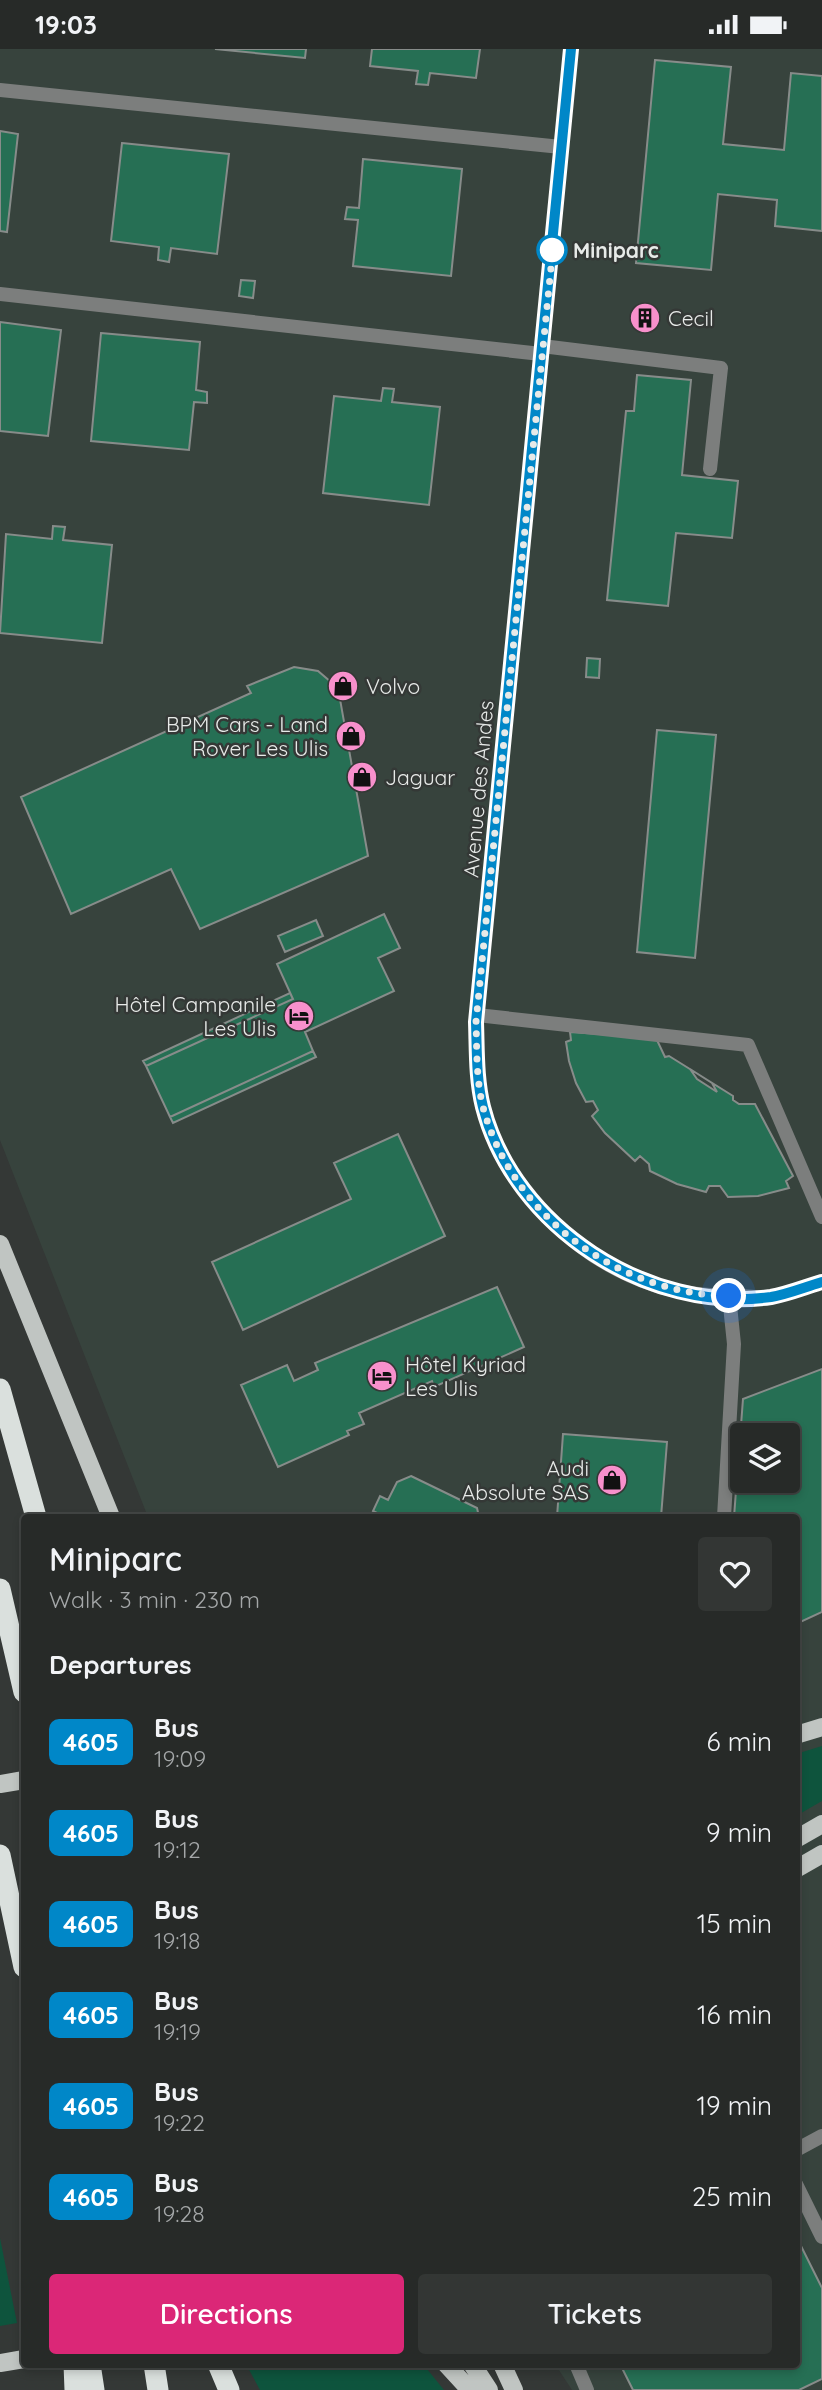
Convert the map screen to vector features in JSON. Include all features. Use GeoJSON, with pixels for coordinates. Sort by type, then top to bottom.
{"type":"FeatureCollection","features":[{"type":"Feature","properties":{"kind":"highway"},"geometry":{"type":"LineString","coordinates":[[0,1389],[35,1514]]}},
{"type":"Feature","properties":{"kind":"highway"},"geometry":{"type":"LineString","coordinates":[[0,1589],[21,1679]]}},
{"type":"Feature","properties":{"kind":"highway"},"geometry":{"type":"LineString","coordinates":[[0,1855],[21,1953]]}},
{"type":"Feature","properties":{"kind":"highway"},"geometry":{"type":"LineString","coordinates":[[74,2368],[75,2390]]}},
{"type":"Feature","properties":{"kind":"highway"},"geometry":{"type":"LineString","coordinates":[[91,2368],[94,2390]]}},
{"type":"Feature","properties":{"kind":"highway"},"geometry":{"type":"LineString","coordinates":[[155,2368],[158,2390]]}},
{"type":"Feature","properties":{"kind":"highway"},"geometry":{"type":"LineString","coordinates":[[221,2368],[229,2390]]}},
{"type":"Feature","properties":{"kind":"main road"},"geometry":{"type":"LineString","coordinates":[[0,1244],[110,1514]]}},
{"type":"Feature","properties":{"kind":"main road"},"geometry":{"type":"LineString","coordinates":[[800,1734],[822,1727]]}},
{"type":"Feature","properties":{"kind":"main road"},"geometry":{"type":"LineString","coordinates":[[0,1784],[21,1780]]}},
{"type":"Feature","properties":{"kind":"main road"},"geometry":{"type":"LineString","coordinates":[[800,1837],[822,1824]]}},
{"type":"Feature","properties":{"kind":"main road"},"geometry":{"type":"LineString","coordinates":[[800,1867],[822,1854]]}},
{"type":"Feature","properties":{"kind":"main road"},"geometry":{"type":"LineString","coordinates":[[3,2363],[21,2360]]}},
{"type":"Feature","properties":{"kind":"main road"},"geometry":{"type":"LineString","coordinates":[[450,2368],[470,2390]]}},
{"type":"Feature","properties":{"kind":"main road"},"geometry":{"type":"LineString","coordinates":[[475,2368],[489,2390]]}},
{"type":"Feature","properties":{"kind":"main road"},"geometry":{"type":"LineString","coordinates":[[504,2368],[514,2390]]}},
{"type":"Feature","properties":{"kind":"street","name":"Avenue des Andes"},"geometry":{"type":"LineString","coordinates":[[571,49],[477,1015],[478,1079],[483,1109],[507,1164],[548,1219],[592,1254],[627,1273],[655,1285],[705,1296],[770,1297],[822,1282]]}},
{"type":"Feature","properties":{"kind":"street"},"geometry":{"type":"LineString","coordinates":[[0,90],[561,147]]}},
{"type":"Feature","properties":{"kind":"street"},"geometry":{"type":"LineString","coordinates":[[0,294],[721,368],[710,469]]}},
{"type":"Feature","properties":{"kind":"street"},"geometry":{"type":"LineString","coordinates":[[477,1015],[748,1045],[822,1217]]}},
{"type":"Feature","properties":{"kind":"street"},"geometry":{"type":"LineString","coordinates":[[724,1514],[734,1344],[729,1296]]}},
{"type":"Feature","properties":{"kind":"street"},"geometry":{"type":"LineString","coordinates":[[800,2148],[822,2136]]}},
{"type":"Feature","properties":{"kind":"street"},"geometry":{"type":"LineString","coordinates":[[800,2192],[822,2237]]}},
{"type":"Feature","properties":{"kind":"street"},"geometry":{"type":"LineString","coordinates":[[578,2368],[587,2390]]}},
{"type":"Feature","properties":{"kind":"shaded area"},"geometry":{"type":"Polygon","coordinates":[[[0,49],[822,49],[822,2390],[572,2390],[558,2368],[800,2368],[800,1514],[147,1514],[0,1140],[0,49]]]}},
{"type":"Feature","properties":{"kind":"green space"},"geometry":{"type":"Polygon","coordinates":[[[822,1746],[822,1801],[800,1814],[800,1753],[822,1746]]]}},
{"type":"Feature","properties":{"kind":"green space"},"geometry":{"type":"Polygon","coordinates":[[[0,2238],[17,2323],[0,2326],[0,2238]]]}},
{"type":"Feature","properties":{"kind":"green space"},"geometry":{"type":"Polygon","coordinates":[[[248,2368],[426,2368],[444,2390],[260,2390],[248,2368]]]}},
{"type":"Feature","properties":{"kind":"building"},"geometry":{"type":"Polygon","coordinates":[[[215,49],[306,49],[305,58],[215,49]]]}},
{"type":"Feature","properties":{"kind":"building"},"geometry":{"type":"Polygon","coordinates":[[[372,49],[480,49],[476,78],[430,73],[428,85],[416,84],[418,71],[370,66],[372,49]]]}},
{"type":"Feature","properties":{"kind":"building"},"geometry":{"type":"Polygon","coordinates":[[[655,60],[731,67],[723,144],[784,150],[791,73],[822,76],[822,231],[775,226],[777,200],[718,194],[711,270],[636,263],[655,60]]]}},
{"type":"Feature","properties":{"kind":"building"},"geometry":{"type":"Polygon","coordinates":[[[0,131],[18,134],[7,232],[0,231],[0,131]]]}},
{"type":"Feature","properties":{"kind":"building"},"geometry":{"type":"Polygon","coordinates":[[[122,143],[229,154],[217,254],[171,248],[169,262],[158,260],[159,247],[111,241],[122,143]]]}},
{"type":"Feature","properties":{"kind":"building"},"geometry":{"type":"Polygon","coordinates":[[[363,159],[462,169],[451,276],[353,266],[358,220],[345,219],[347,207],[359,208],[363,159]]]}},
{"type":"Feature","properties":{"kind":"building"},"geometry":{"type":"Polygon","coordinates":[[[241,280],[255,281],[253,298],[239,296],[241,280]]]}},
{"type":"Feature","properties":{"kind":"building","name":"Cecil"},"geometry":{"type":"Polygon","coordinates":[[[635,309],[658,311],[656,327],[633,325],[635,309]]]}},
{"type":"Feature","properties":{"kind":"building"},"geometry":{"type":"Polygon","coordinates":[[[0,322],[61,330],[48,436],[0,431],[0,322]]]}},
{"type":"Feature","properties":{"kind":"building"},"geometry":{"type":"Polygon","coordinates":[[[101,333],[200,342],[196,390],[207,392],[207,403],[194,402],[189,450],[91,441],[101,333]]]}},
{"type":"Feature","properties":{"kind":"building"},"geometry":{"type":"Polygon","coordinates":[[[637,375],[691,380],[682,475],[738,481],[732,538],[676,533],[668,606],[607,600],[626,411],[634,411],[637,375]]]}},
{"type":"Feature","properties":{"kind":"building"},"geometry":{"type":"Polygon","coordinates":[[[383,388],[394,389],[392,402],[440,407],[429,505],[323,493],[334,396],[381,401],[383,388]]]}},
{"type":"Feature","properties":{"kind":"building"},"geometry":{"type":"Polygon","coordinates":[[[53,526],[65,527],[63,540],[112,545],[102,643],[0,633],[6,534],[52,539],[53,526]]]}},
{"type":"Feature","properties":{"kind":"building"},"geometry":{"type":"Polygon","coordinates":[[[587,658],[600,659],[599,678],[586,677],[587,658]]]}},
{"type":"Feature","properties":{"kind":"building"},"geometry":{"type":"Polygon","coordinates":[[[294,667],[318,671],[338,688],[368,856],[200,929],[171,869],[71,914],[21,797],[251,693],[247,686],[294,667]]]}},
{"type":"Feature","properties":{"kind":"building"},"geometry":{"type":"Polygon","coordinates":[[[657,730],[716,735],[695,958],[637,952],[657,730]]]}},
{"type":"Feature","properties":{"kind":"building","name":"Hôtel Campanile Les Ulis"},"geometry":{"type":"Polygon","coordinates":[[[384,914],[400,948],[378,958],[394,991],[305,1032],[313,1051],[170,1117],[146,1066],[293,999],[277,964],[384,914]]]}},
{"type":"Feature","properties":{"kind":"building"},"geometry":{"type":"Polygon","coordinates":[[[316,920],[323,936],[285,952],[278,936],[316,920]]]}},
{"type":"Feature","properties":{"kind":"building"},"geometry":{"type":"Polygon","coordinates":[[[290,993],[293,999],[146,1066],[143,1061],[290,993]]]}},
{"type":"Feature","properties":{"kind":"building"},"geometry":{"type":"Polygon","coordinates":[[[570,1032],[656,1038],[665,1057],[669,1056],[733,1096],[733,1100],[739,1104],[755,1104],[793,1176],[786,1181],[789,1188],[758,1196],[728,1197],[720,1186],[709,1186],[706,1192],[677,1184],[650,1171],[649,1164],[640,1156],[635,1161],[605,1133],[592,1116],[598,1110],[593,1101],[586,1102],[569,1061],[566,1042],[571,1040],[570,1032]]]}},
{"type":"Feature","properties":{"kind":"building"},"geometry":{"type":"Polygon","coordinates":[[[313,1051],[316,1057],[173,1123],[170,1117],[313,1051]]]}},
{"type":"Feature","properties":{"kind":"building"},"geometry":{"type":"Polygon","coordinates":[[[690,1069],[712,1083],[717,1092],[697,1079],[690,1069]]]}},
{"type":"Feature","properties":{"kind":"building"},"geometry":{"type":"Polygon","coordinates":[[[398,1134],[445,1236],[243,1330],[212,1262],[351,1199],[334,1163],[398,1134]]]}},
{"type":"Feature","properties":{"kind":"building","name":"Hôtel Kyriad Les Ulis"},"geometry":{"type":"Polygon","coordinates":[[[497,1287],[524,1347],[434,1387],[432,1381],[359,1413],[364,1424],[347,1431],[349,1435],[278,1467],[241,1385],[287,1365],[294,1381],[318,1370],[315,1363],[497,1287]]]}},
{"type":"Feature","properties":{"kind":"building"},"geometry":{"type":"Polygon","coordinates":[[[822,1369],[822,1612],[800,1622],[800,1514],[734,1514],[736,1493],[800,1493],[800,1423],[741,1423],[743,1399],[822,1369]]]}},
{"type":"Feature","properties":{"kind":"building","name":"Audi Absolute SAS"},"geometry":{"type":"Polygon","coordinates":[[[563,1434],[667,1442],[661,1514],[557,1514],[563,1434]]]}},
{"type":"Feature","properties":{"kind":"building"},"geometry":{"type":"Polygon","coordinates":[[[411,1476],[477,1508],[478,1514],[379,1514],[373,1511],[380,1496],[388,1500],[397,1482],[411,1476]]]}},
{"type":"Feature","properties":{"kind":"building"},"geometry":{"type":"Polygon","coordinates":[[[800,2244],[822,2288],[822,2379],[799,2390],[633,2390],[622,2368],[800,2368],[800,2244]]]}},
{"type":"Feature","properties":{"kind":"bus line","name":"4605"},"geometry":{"type":"LineString","coordinates":[[571,49],[476,1022],[478,1079],[483,1109],[507,1164],[548,1219],[592,1254],[627,1273],[655,1285],[705,1296],[770,1297],[822,1282]]}},
{"type":"Feature","properties":{"kind":"place","name":"Miniparc"},"geometry":{"type":"Point","coordinates":[552,250]}},
{"type":"Feature","properties":{"kind":"place","name":"Cecil"},"geometry":{"type":"Point","coordinates":[645,318]}},
{"type":"Feature","properties":{"kind":"place","name":"Volvo"},"geometry":{"type":"Point","coordinates":[343,686]}},
{"type":"Feature","properties":{"kind":"place","name":"BPM Cars - Land Rover Les Ulis"},"geometry":{"type":"Point","coordinates":[351,736]}},
{"type":"Feature","properties":{"kind":"place","name":"Jaguar"},"geometry":{"type":"Point","coordinates":[362,777]}},
{"type":"Feature","properties":{"kind":"place","name":"Hôtel Campanile Les Ulis"},"geometry":{"type":"Point","coordinates":[299,1016]}},
{"type":"Feature","properties":{"kind":"place","name":"Hôtel Kyriad Les Ulis"},"geometry":{"type":"Point","coordinates":[382,1376]}},
{"type":"Feature","properties":{"kind":"place","name":"Audi Absolute SAS"},"geometry":{"type":"Point","coordinates":[612,1480]}},
{"type":"Feature","properties":{"kind":"route"},"geometry":{"type":"LineString","coordinates":[[552,250],[553,247],[476,1022],[478,1079],[483,1109],[507,1164],[548,1219],[592,1254],[655,1285],[705,1296],[729,1296]]}}]}
